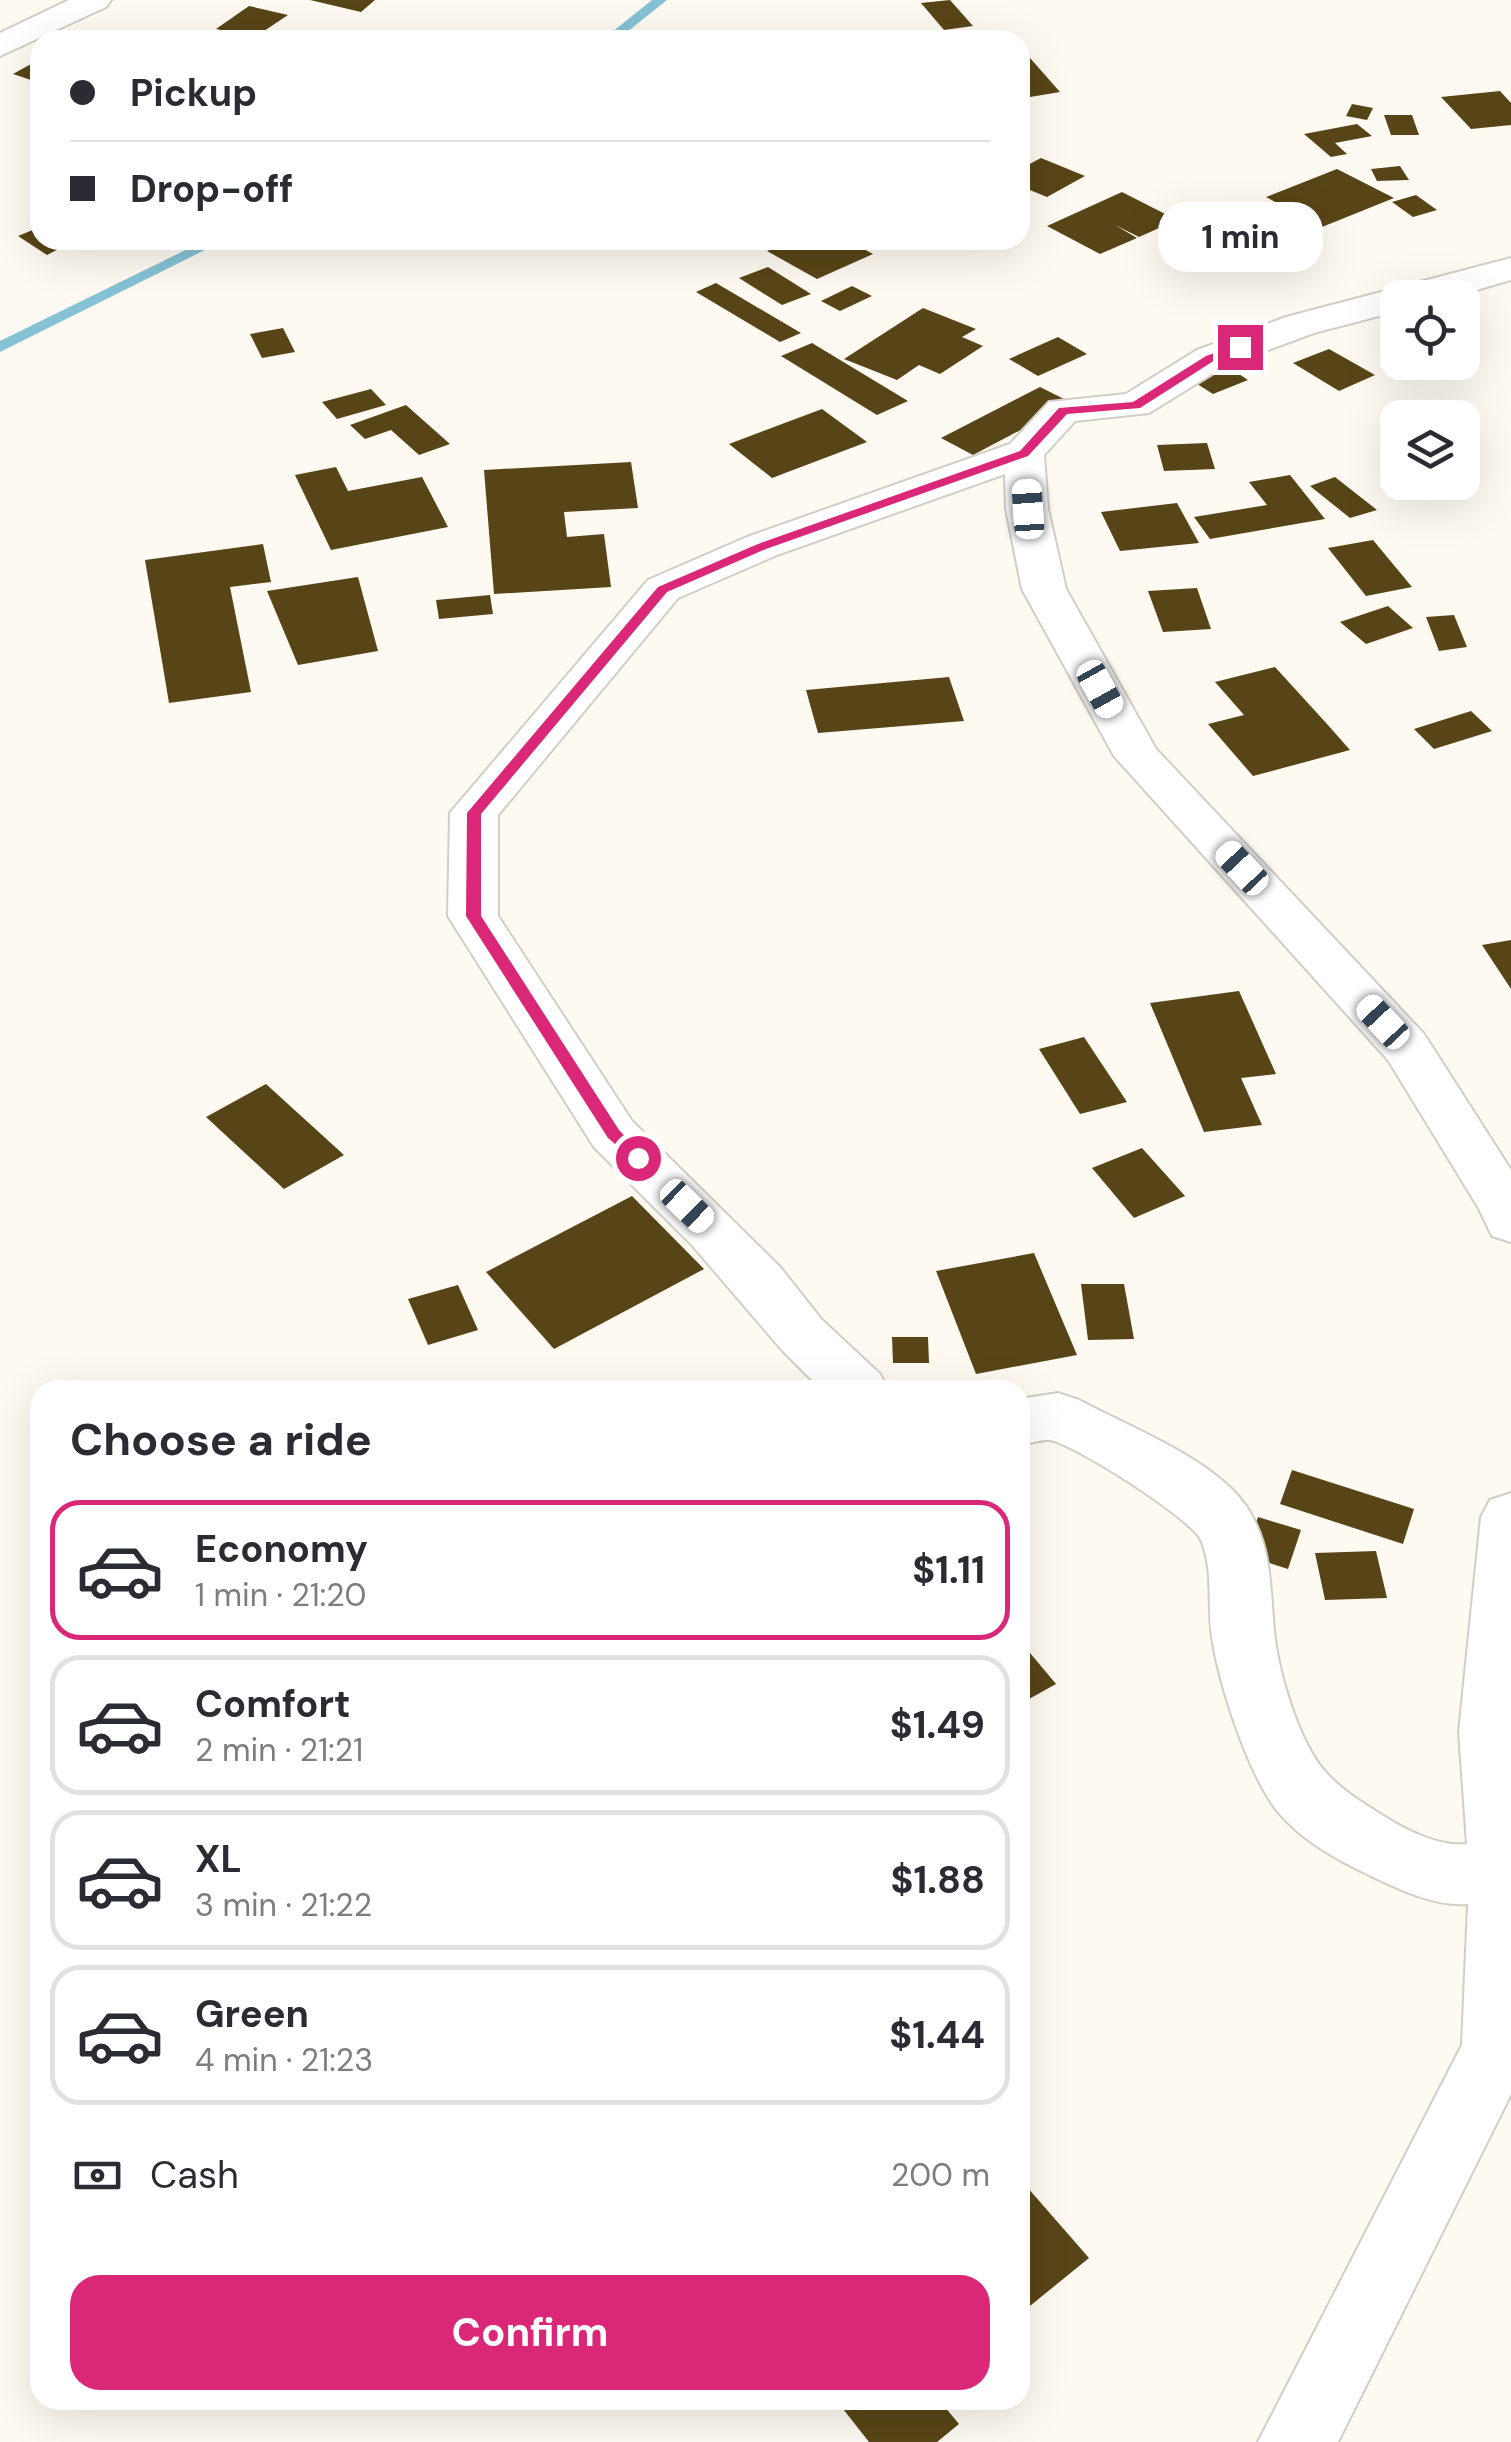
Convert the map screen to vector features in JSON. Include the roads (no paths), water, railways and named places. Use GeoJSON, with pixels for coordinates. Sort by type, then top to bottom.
{"type":"FeatureCollection","features":[{"type":"Feature","properties":{"kind":"street"},"geometry":{"type":"LineString","coordinates":[[33,30],[95,0]]}},
{"type":"Feature","properties":{"kind":"street"},"geometry":{"type":"LineString","coordinates":[[0,46],[30,31]]}},
{"type":"Feature","properties":{"kind":"street"},"geometry":{"type":"LineString","coordinates":[[1469,280],[1511,269]]}},
{"type":"Feature","properties":{"kind":"street"},"geometry":{"type":"LineString","coordinates":[[849,1380],[802,1335],[712,1230],[613,1134],[473,916],[474,813],[662,589],[762,546],[1024,454],[1064,410],[1136,405],[1210,358],[1300,325],[1380,304]]}},
{"type":"Feature","properties":{"kind":"street"},"geometry":{"type":"LineString","coordinates":[[1024,454],[1028,509],[1044,589],[1137,756],[1406,1047],[1506,1205],[1511,1222]]}},
{"type":"Feature","properties":{"kind":"street"},"geometry":{"type":"LineString","coordinates":[[1030,1420],[1058,1416],[1181,1483],[1215,1511],[1226,1526],[1239,1561],[1243,1636],[1259,1706],[1276,1749],[1297,1786],[1323,1813],[1366,1841],[1415,1864],[1456,1875],[1502,1870]]}},
{"type":"Feature","properties":{"kind":"street"},"geometry":{"type":"LineString","coordinates":[[1297,2442],[1504,2046],[1502,1870],[1490,1732],[1511,1518]]}},
{"type":"Feature","properties":{"kind":"waterway"},"geometry":{"type":"LineString","coordinates":[[622,30],[660,0]]}},
{"type":"Feature","properties":{"kind":"waterway"},"geometry":{"type":"LineString","coordinates":[[0,347],[198,250]]}}]}
